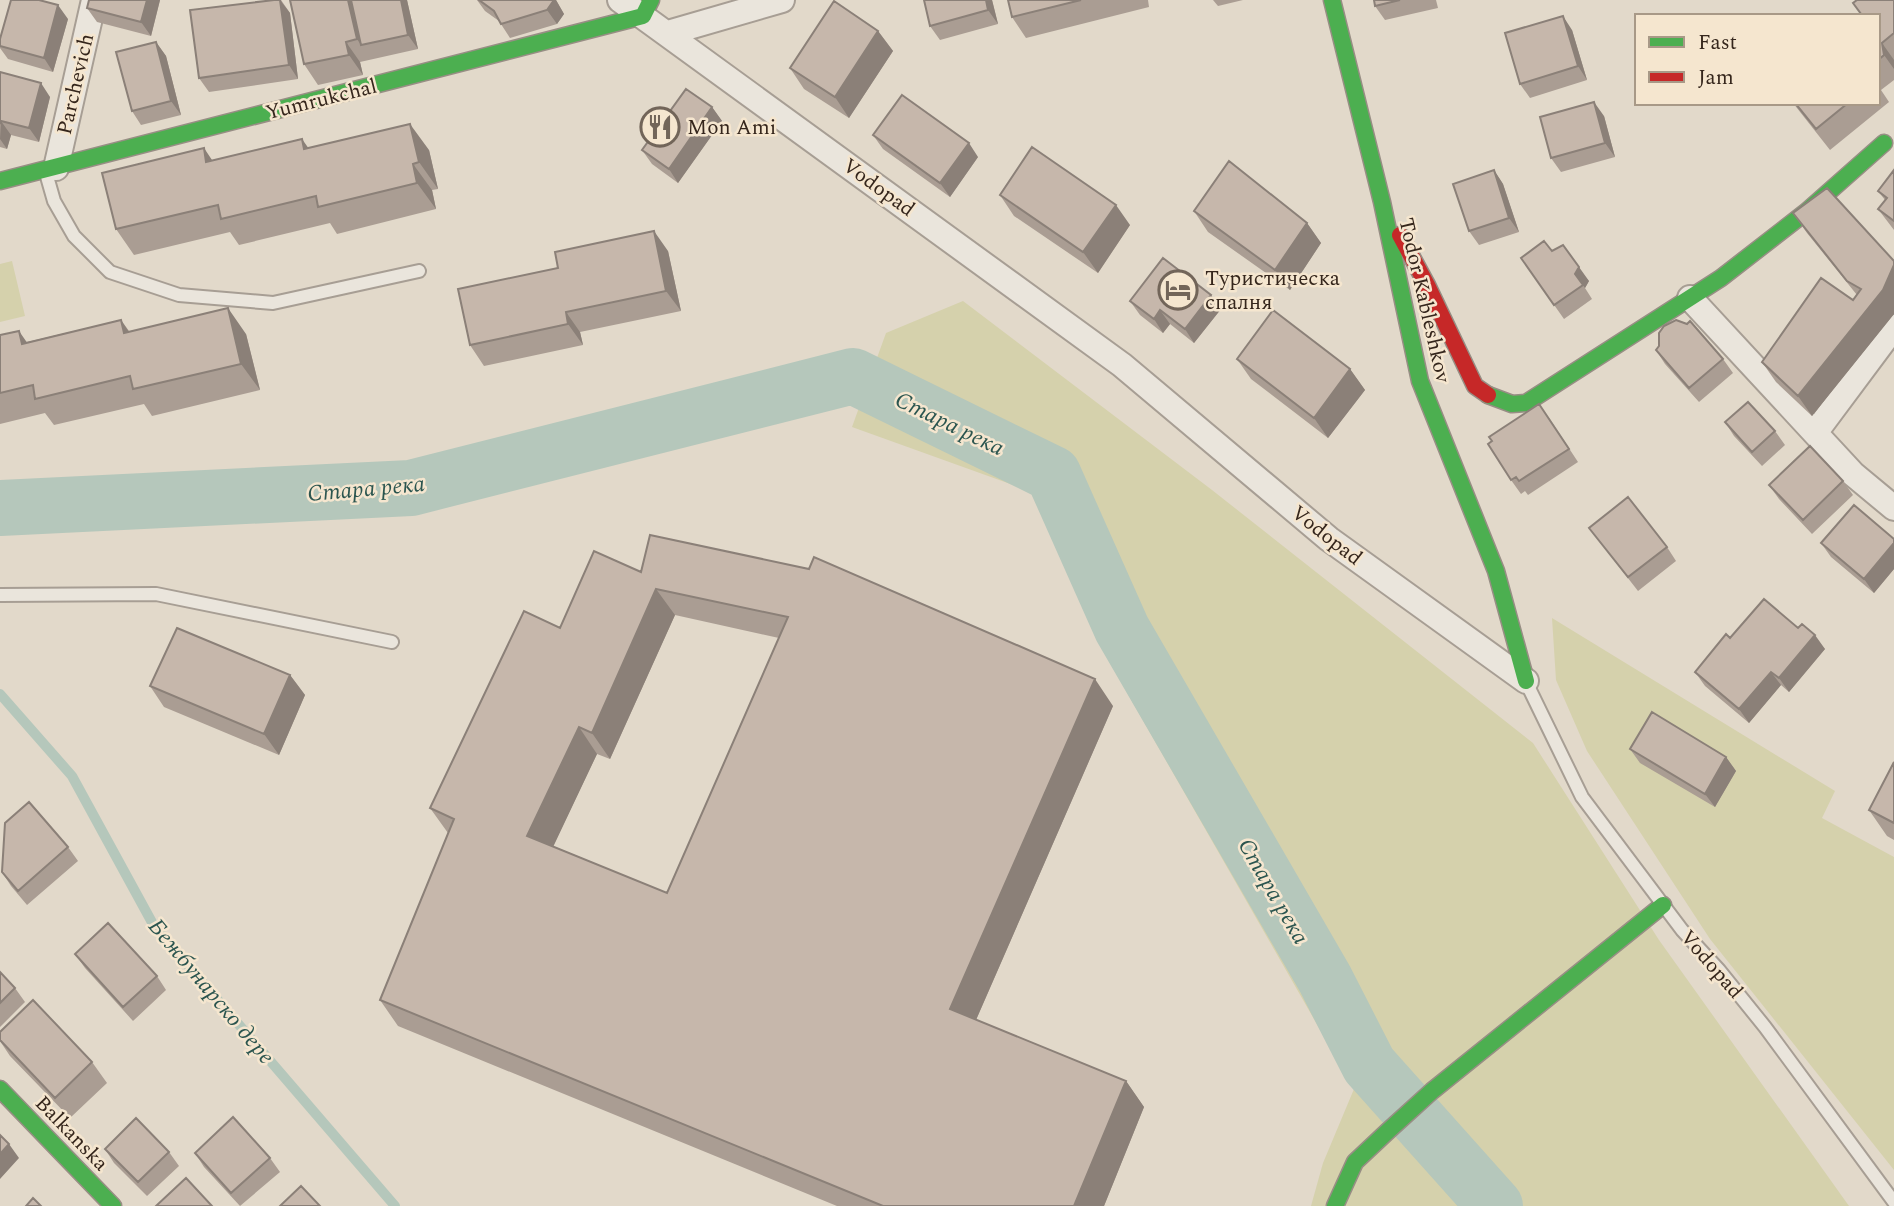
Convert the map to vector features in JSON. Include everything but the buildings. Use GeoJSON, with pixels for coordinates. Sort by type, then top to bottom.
{"type":"FeatureCollection","features":[{"type":"Feature","properties":{"kind":"street","name":"Parchevich"},"geometry":{"type":"LineString","coordinates":[[51,169],[94,0]]}},
{"type":"Feature","properties":{"kind":"street","name":"Vodopad"},"geometry":{"type":"LineString","coordinates":[[620,0],[647,8],[668,33],[1122,365],[1329,540],[1526,681]]}},
{"type":"Feature","properties":{"kind":"street"},"geometry":{"type":"LineString","coordinates":[[668,33],[782,0]]}},
{"type":"Feature","properties":{"kind":"street","name":"Todor Kableshkov"},"geometry":{"type":"LineString","coordinates":[[1332,0],[1382,202],[1420,381],[1496,571],[1526,681]]}},
{"type":"Feature","properties":{"kind":"street","name":"Yumrukchal"},"geometry":{"type":"LineString","coordinates":[[0,181],[647,8]]}},
{"type":"Feature","properties":{"kind":"street"},"geometry":{"type":"LineString","coordinates":[[1382,202],[1427,285],[1475,386],[1493,399],[1512,404],[1526,403],[1721,278],[1806,212],[1884,143]]}},
{"type":"Feature","properties":{"kind":"street"},"geometry":{"type":"LineString","coordinates":[[1690,298],[1853,474],[1894,508]]}},
{"type":"Feature","properties":{"kind":"street"},"geometry":{"type":"LineString","coordinates":[[1815,433],[1894,327]]}},
{"type":"Feature","properties":{"kind":"street"},"geometry":{"type":"LineString","coordinates":[[1335,1206],[1355,1162],[1388,1131],[1432,1091],[1663,905]]}},
{"type":"Feature","properties":{"kind":"street","name":"Balkanska"},"geometry":{"type":"LineString","coordinates":[[0,1089],[113,1206]]}},
{"type":"Feature","properties":{"kind":"lane"},"geometry":{"type":"LineString","coordinates":[[51,169],[54,201],[74,236],[110,272],[179,295],[272,303],[419,271]]}},
{"type":"Feature","properties":{"kind":"lane"},"geometry":{"type":"LineString","coordinates":[[0,595],[156,594],[392,642]]}},
{"type":"Feature","properties":{"kind":"lane","name":"Vodopad"},"geometry":{"type":"LineString","coordinates":[[1526,681],[1582,797],[1663,905],[1765,1027],[1894,1202]]}},
{"type":"Feature","properties":{"kind":"shaded area"},"geometry":{"type":"Polygon","coordinates":[[[12,261],[25,316],[0,322],[0,264],[12,261]]]}},
{"type":"Feature","properties":{"kind":"shaded area"},"geometry":{"type":"Polygon","coordinates":[[[963,301],[1212,490],[1533,743],[1659,940],[1849,1206],[1311,1206],[1323,1163],[1354,1089],[1105,654],[1044,496],[852,427],[886,333],[963,301]]]}},
{"type":"Feature","properties":{"kind":"shaded area"},"geometry":{"type":"Polygon","coordinates":[[[1552,618],[1835,791],[1822,818],[1894,857],[1894,1170],[1710,939],[1587,751],[1556,680],[1552,618]]]}},
{"type":"Feature","properties":{"kind":"waterway","name":"Стара река"},"geometry":{"type":"LineString","coordinates":[[0,508],[411,488],[853,376],[1053,474],[1122,629],[1325,979],[1369,1065],[1495,1206]]}},
{"type":"Feature","properties":{"kind":"waterway","name":"Бежбунарско дере"},"geometry":{"type":"LineString","coordinates":[[0,694],[72,776],[154,926],[395,1206]]}},
{"type":"Feature","properties":{"kind":"traffic: fast"},"geometry":{"type":"LineString","coordinates":[[0,181],[643,16],[651,0]]}},
{"type":"Feature","properties":{"kind":"traffic: fast"},"geometry":{"type":"LineString","coordinates":[[1332,0],[1382,202],[1420,381],[1496,571],[1526,681]]}},
{"type":"Feature","properties":{"kind":"traffic: fast"},"geometry":{"type":"LineString","coordinates":[[1488,395],[1512,404],[1526,403],[1721,278],[1806,212],[1884,143]]}},
{"type":"Feature","properties":{"kind":"traffic: fast"},"geometry":{"type":"LineString","coordinates":[[1335,1206],[1355,1162],[1388,1131],[1432,1091],[1663,905]]}},
{"type":"Feature","properties":{"kind":"traffic: fast"},"geometry":{"type":"LineString","coordinates":[[0,1089],[113,1206]]}},
{"type":"Feature","properties":{"kind":"traffic: jam"},"geometry":{"type":"LineString","coordinates":[[1400,235],[1475,386],[1488,395]]}},
{"type":"Feature","properties":{"kind":"place","name":"Mon Ami"},"geometry":{"type":"Point","coordinates":[660,127]}},
{"type":"Feature","properties":{"kind":"place","name":"Туристическа спалня"},"geometry":{"type":"Point","coordinates":[1178,290]}}]}
